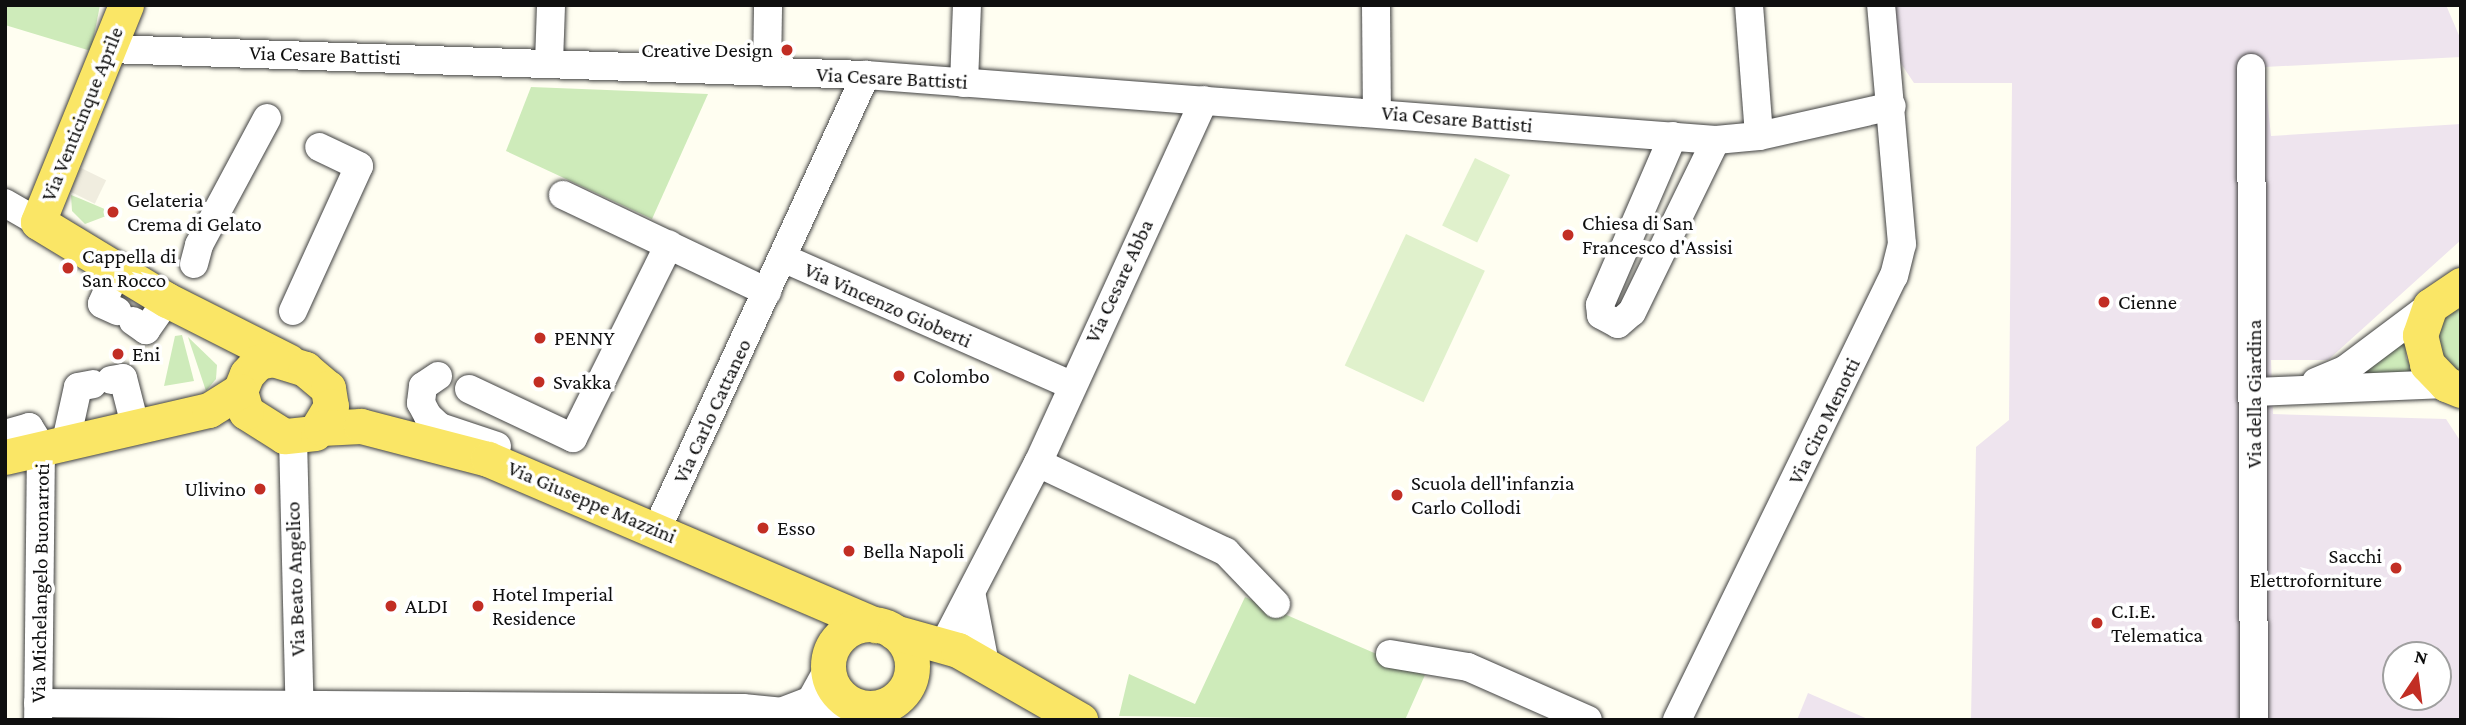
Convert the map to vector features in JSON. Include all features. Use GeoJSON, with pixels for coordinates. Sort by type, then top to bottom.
{"type":"FeatureCollection","features":[{"type":"Feature","properties":{"kind":"main road","name":"Via Venticinque Aprile"},"geometry":{"type":"LineString","coordinates":[[38,222],[126,5]]}},
{"type":"Feature","properties":{"kind":"main road"},"geometry":{"type":"LineString","coordinates":[[38,222],[171,302],[315,375],[328,388],[331,406],[296,433],[250,417],[230,346],[171,302]]}},
{"type":"Feature","properties":{"kind":"main road"},"geometry":{"type":"LineString","coordinates":[[2450,289],[2420,335],[2422,350],[2455,390]]}},
{"type":"Feature","properties":{"kind":"main road"},"geometry":{"type":"LineString","coordinates":[[5,457],[54,444],[136,429],[209,410],[242,386],[258,362],[288,361]]}},
{"type":"Feature","properties":{"kind":"main road","name":"Via Giuseppe Mazzini"},"geometry":{"type":"LineString","coordinates":[[328,388],[439,443],[569,491],[885,629],[944,644],[985,664],[1080,720]]}},
{"type":"Feature","properties":{"kind":"main road","name":"Via Giuseppe Mazzini"},"geometry":{"type":"LineString","coordinates":[[136,429],[215,427],[296,433],[361,426],[439,443]]}},
{"type":"Feature","properties":{"kind":"main road","name":"Via Giuseppe Mazzini"},"geometry":{"type":"LineString","coordinates":[[742,568],[805,609],[830,658]]}},
{"type":"Feature","properties":{"kind":"main road"},"geometry":{"type":"LineString","coordinates":[[851,629],[885,629],[910,655],[909,678],[896,699],[872,710],[837,693],[830,658],[851,629]]}},
{"type":"Feature","properties":{"kind":"main road"},"geometry":{"type":"LineString","coordinates":[[909,678],[934,669],[961,671],[1060,720]]}},
{"type":"Feature","properties":{"kind":"street"},"geometry":{"type":"LineString","coordinates":[[549,63],[551,5]]}},
{"type":"Feature","properties":{"kind":"street"},"geometry":{"type":"LineString","coordinates":[[767,72],[768,5]]}},
{"type":"Feature","properties":{"kind":"street"},"geometry":{"type":"LineString","coordinates":[[964,83],[967,5]]}},
{"type":"Feature","properties":{"kind":"street"},"geometry":{"type":"LineString","coordinates":[[1376,5],[1377,113]]}},
{"type":"Feature","properties":{"kind":"street"},"geometry":{"type":"LineString","coordinates":[[1749,5],[1759,135]]}},
{"type":"Feature","properties":{"kind":"street","name":"Via Ciro Menotti"},"geometry":{"type":"LineString","coordinates":[[1676,720],[1894,276],[1902,244],[1892,106],[1881,5]]}},
{"type":"Feature","properties":{"kind":"street","name":"Via Cesare Battisti"},"geometry":{"type":"LineString","coordinates":[[109,49],[866,75],[1716,139],[1759,135],[1892,106]]}},
{"type":"Feature","properties":{"kind":"street","name":"Via della Giardina"},"geometry":{"type":"LineString","coordinates":[[2251,68],[2255,392],[2254,720]]}},
{"type":"Feature","properties":{"kind":"street","name":"Via Carlo Cattaneo"},"geometry":{"type":"LineString","coordinates":[[657,529],[866,75]]}},
{"type":"Feature","properties":{"kind":"street","name":"Via Cesare Abba"},"geometry":{"type":"LineString","coordinates":[[944,644],[972,597],[1038,463],[1071,385],[1203,100]]}},
{"type":"Feature","properties":{"kind":"street"},"geometry":{"type":"LineString","coordinates":[[194,264],[199,245],[267,118]]}},
{"type":"Feature","properties":{"kind":"street"},"geometry":{"type":"LineString","coordinates":[[1674,136],[1600,305],[1601,315],[1618,324],[1632,312],[1716,139]]}},
{"type":"Feature","properties":{"kind":"street"},"geometry":{"type":"LineString","coordinates":[[293,311],[359,166],[319,147]]}},
{"type":"Feature","properties":{"kind":"street"},"geometry":{"type":"LineString","coordinates":[[563,195],[767,292]]}},
{"type":"Feature","properties":{"kind":"street"},"geometry":{"type":"LineString","coordinates":[[5,203],[38,222]]}},
{"type":"Feature","properties":{"kind":"street"},"geometry":{"type":"LineString","coordinates":[[469,389],[573,438],[669,245]]}},
{"type":"Feature","properties":{"kind":"street","name":"Via Vincenzo Gioberti"},"geometry":{"type":"LineString","coordinates":[[782,258],[1071,385]]}},
{"type":"Feature","properties":{"kind":"street"},"geometry":{"type":"LineString","coordinates":[[117,270],[102,304],[146,330],[171,302]]}},
{"type":"Feature","properties":{"kind":"street"},"geometry":{"type":"LineString","coordinates":[[2302,388],[2346,369],[2450,289]]}},
{"type":"Feature","properties":{"kind":"street"},"geometry":{"type":"LineString","coordinates":[[438,376],[424,386],[421,402],[428,416],[440,426],[535,461],[569,491]]}},
{"type":"Feature","properties":{"kind":"street","name":"Via Michelangelo Buonarroti"},"geometry":{"type":"LineString","coordinates":[[38,711],[54,444],[78,387],[123,378],[136,429]]}},
{"type":"Feature","properties":{"kind":"street"},"geometry":{"type":"LineString","coordinates":[[2255,392],[2302,388],[2455,390]]}},
{"type":"Feature","properties":{"kind":"street"},"geometry":{"type":"LineString","coordinates":[[5,434],[29,427],[54,444]]}},
{"type":"Feature","properties":{"kind":"street","name":"Via Beato Angelico"},"geometry":{"type":"LineString","coordinates":[[296,433],[300,713]]}},
{"type":"Feature","properties":{"kind":"street"},"geometry":{"type":"LineString","coordinates":[[1038,463],[1226,552],[1276,604]]}},
{"type":"Feature","properties":{"kind":"street"},"geometry":{"type":"LineString","coordinates":[[972,597],[985,664]]}},
{"type":"Feature","properties":{"kind":"street"},"geometry":{"type":"LineString","coordinates":[[1390,654],[1468,667],[1588,720]]}},
{"type":"Feature","properties":{"kind":"street"},"geometry":{"type":"LineString","coordinates":[[783,711],[811,700],[830,658]]}},
{"type":"Feature","properties":{"kind":"street"},"geometry":{"type":"LineString","coordinates":[[620,709],[653,720]]}},
{"type":"Feature","properties":{"kind":"street"},"geometry":{"type":"LineString","coordinates":[[38,711],[300,713],[620,709],[783,711],[814,715],[872,710]]}},
{"type":"Feature","properties":{"kind":"street"},"geometry":{"type":"LineString","coordinates":[[685,720],[718,710]]}},
{"type":"Feature","properties":{"kind":"shaded area"},"geometry":{"type":"Polygon","coordinates":[[[1894,5],[2446,5],[2461,40],[2461,57],[2264,67],[2271,136],[2461,124],[2461,240],[2328,360],[2271,360],[2273,414],[2446,419],[2461,442],[2461,720],[1971,720],[1976,447],[2009,420],[2012,83],[1914,83],[1900,62],[1894,5]]]}},
{"type":"Feature","properties":{"kind":"shaded area"},"geometry":{"type":"Polygon","coordinates":[[[81,168],[106,180],[95,204],[70,191],[81,168]]]}},
{"type":"Feature","properties":{"kind":"shaded area"},"geometry":{"type":"Polygon","coordinates":[[[1808,693],[1870,720],[1797,720],[1808,693]]]}},
{"type":"Feature","properties":{"kind":"green space"},"geometry":{"type":"Polygon","coordinates":[[[5,5],[100,5],[91,51],[5,25],[5,5]]]}},
{"type":"Feature","properties":{"kind":"green space"},"geometry":{"type":"Polygon","coordinates":[[[531,87],[708,94],[652,219],[506,151],[531,87]]]}},
{"type":"Feature","properties":{"kind":"green space"},"geometry":{"type":"Polygon","coordinates":[[[1475,158],[1510,175],[1477,243],[1442,225],[1475,158]]]}},
{"type":"Feature","properties":{"kind":"green space"},"geometry":{"type":"Polygon","coordinates":[[[71,195],[114,213],[85,224],[72,211],[71,195]]]}},
{"type":"Feature","properties":{"kind":"green space"},"geometry":{"type":"Polygon","coordinates":[[[1406,234],[1485,271],[1424,402],[1345,365],[1406,234]]]}},
{"type":"Feature","properties":{"kind":"green space"},"geometry":{"type":"Polygon","coordinates":[[[2461,296],[2461,381],[2440,368],[2432,322],[2461,296]]]}},
{"type":"Feature","properties":{"kind":"green space"},"geometry":{"type":"Polygon","coordinates":[[[2406,332],[2406,358],[2420,380],[2357,374],[2406,332]]]}},
{"type":"Feature","properties":{"kind":"green space"},"geometry":{"type":"Polygon","coordinates":[[[182,335],[194,381],[164,386],[175,336],[182,335]]]}},
{"type":"Feature","properties":{"kind":"green space"},"geometry":{"type":"Polygon","coordinates":[[[188,337],[217,365],[216,379],[206,391],[188,337]]]}},
{"type":"Feature","properties":{"kind":"green space"},"geometry":{"type":"Polygon","coordinates":[[[1245,597],[1425,675],[1405,720],[1119,716],[1129,674],[1195,704],[1245,597]]]}},
{"type":"Feature","properties":{"kind":"place","name":"Creative Design"},"geometry":{"type":"Point","coordinates":[787,50]}},
{"type":"Feature","properties":{"kind":"place","name":"Gelateria Crema di Gelato"},"geometry":{"type":"Point","coordinates":[113,212]}},
{"type":"Feature","properties":{"kind":"place","name":"Chiesa di San Francesco d'Assisi"},"geometry":{"type":"Point","coordinates":[1568,235]}},
{"type":"Feature","properties":{"kind":"place","name":"Cappella di San Rocco"},"geometry":{"type":"Point","coordinates":[68,268]}},
{"type":"Feature","properties":{"kind":"place","name":"Cienne"},"geometry":{"type":"Point","coordinates":[2104,302]}},
{"type":"Feature","properties":{"kind":"place","name":"PENNY"},"geometry":{"type":"Point","coordinates":[540,338]}},
{"type":"Feature","properties":{"kind":"place","name":"Eni"},"geometry":{"type":"Point","coordinates":[118,354]}},
{"type":"Feature","properties":{"kind":"place","name":"Colombo"},"geometry":{"type":"Point","coordinates":[899,376]}},
{"type":"Feature","properties":{"kind":"place","name":"Svakka"},"geometry":{"type":"Point","coordinates":[539,382]}},
{"type":"Feature","properties":{"kind":"place","name":"Ulivino"},"geometry":{"type":"Point","coordinates":[260,489]}},
{"type":"Feature","properties":{"kind":"place","name":"Scuola dell'infanzia Carlo Collodi"},"geometry":{"type":"Point","coordinates":[1397,495]}},
{"type":"Feature","properties":{"kind":"place","name":"Esso"},"geometry":{"type":"Point","coordinates":[763,528]}},
{"type":"Feature","properties":{"kind":"place","name":"Bella Napoli"},"geometry":{"type":"Point","coordinates":[849,551]}},
{"type":"Feature","properties":{"kind":"place","name":"Sacchi Elettroforniture"},"geometry":{"type":"Point","coordinates":[2396,568]}},
{"type":"Feature","properties":{"kind":"place","name":"ALDI"},"geometry":{"type":"Point","coordinates":[391,606]}},
{"type":"Feature","properties":{"kind":"place","name":"Hotel Imperial Residence"},"geometry":{"type":"Point","coordinates":[478,606]}},
{"type":"Feature","properties":{"kind":"place","name":"C.I.E. Telematica"},"geometry":{"type":"Point","coordinates":[2097,623]}}]}
